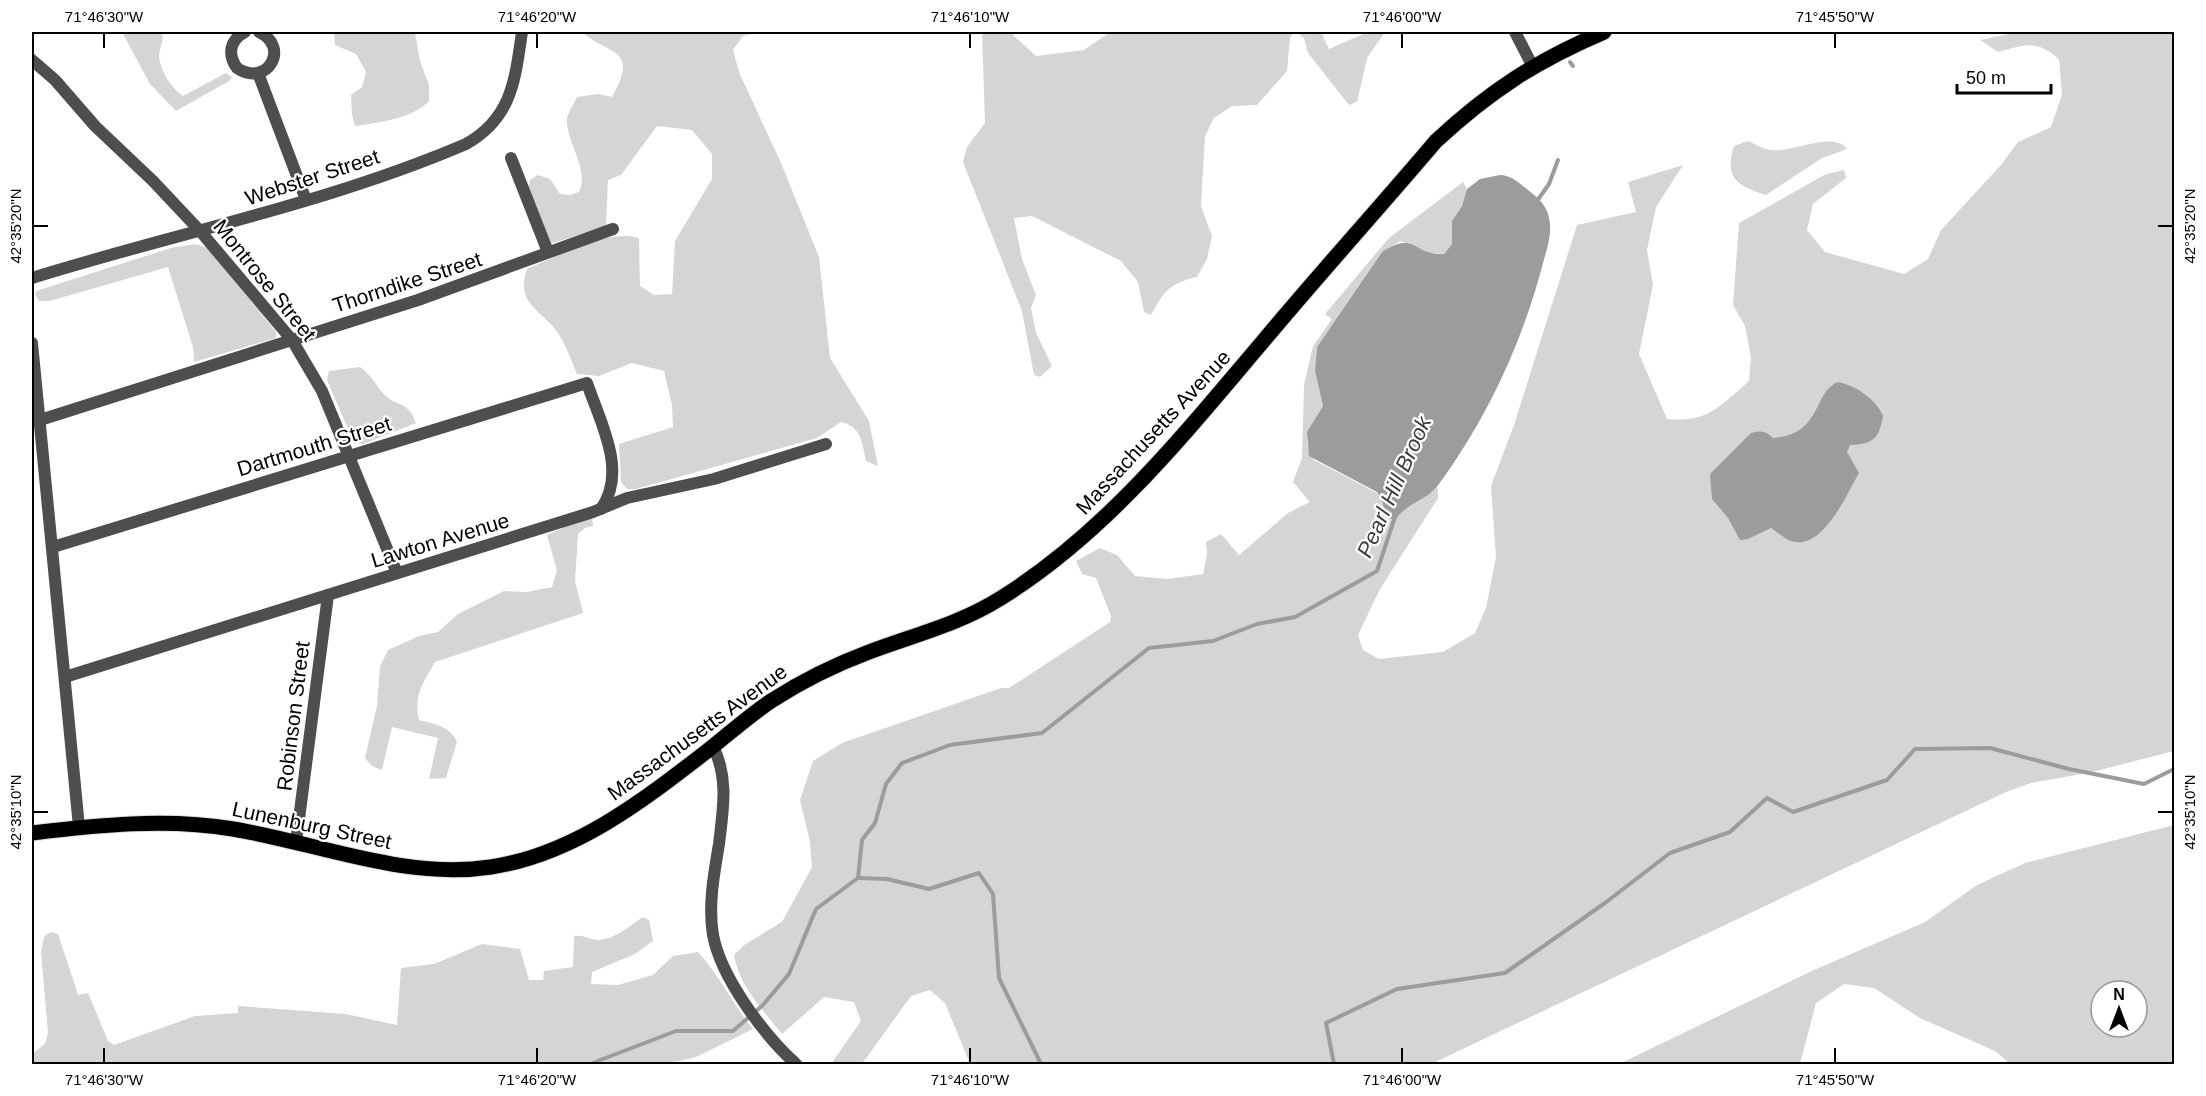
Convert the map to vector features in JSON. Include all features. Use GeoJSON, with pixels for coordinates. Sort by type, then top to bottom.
{"type":"FeatureCollection","features":[{"type":"Feature","properties":{"kind":"main road","name":"Massachusetts Avenue"},"geometry":{"type":"LineString","coordinates":[[579,838],[619,815],[713,746],[760,708],[818,674],[982,609],[1027,581],[1094,528],[1126,499],[1436,141],[1473,107],[1532,65],[1604,32]]}},
{"type":"Feature","properties":{"kind":"main road","name":"Lunenburg Street"},"geometry":{"type":"LineString","coordinates":[[32,833],[79,827],[157,823],[199,824],[243,830],[400,865],[462,869],[521,861],[579,838]]}},
{"type":"Feature","properties":{"kind":"street"},"geometry":{"type":"LineString","coordinates":[[245,32],[234,40],[230,55],[232,62],[243,73],[258,74],[270,66],[274,53],[270,40],[259,32]]}},
{"type":"Feature","properties":{"kind":"street","name":"Webster Street"},"geometry":{"type":"LineString","coordinates":[[32,278],[100,257],[201,232],[306,200],[447,152],[481,135],[501,113],[513,85],[522,32]]}},
{"type":"Feature","properties":{"kind":"street"},"geometry":{"type":"LineString","coordinates":[[1515,32],[1532,65]]}},
{"type":"Feature","properties":{"kind":"street","name":"Montrose Street"},"geometry":{"type":"LineString","coordinates":[[32,60],[201,232],[292,340],[322,391],[397,573]]}},
{"type":"Feature","properties":{"kind":"street"},"geometry":{"type":"LineString","coordinates":[[258,74],[306,200]]}},
{"type":"Feature","properties":{"kind":"street"},"geometry":{"type":"LineString","coordinates":[[511,158],[548,252]]}},
{"type":"Feature","properties":{"kind":"street","name":"Thorndike Street"},"geometry":{"type":"LineString","coordinates":[[40,420],[460,286],[613,229]]}},
{"type":"Feature","properties":{"kind":"street"},"geometry":{"type":"LineString","coordinates":[[32,343],[79,827]]}},
{"type":"Feature","properties":{"kind":"street","name":"Dartmouth Street"},"geometry":{"type":"LineString","coordinates":[[53,547],[587,383],[609,447],[614,482],[601,509]]}},
{"type":"Feature","properties":{"kind":"street","name":"Lawton Avenue"},"geometry":{"type":"LineString","coordinates":[[65,677],[601,509],[627,498],[714,479],[826,444]]}},
{"type":"Feature","properties":{"kind":"street","name":"Robinson Street"},"geometry":{"type":"LineString","coordinates":[[296,842],[328,595]]}},
{"type":"Feature","properties":{"kind":"street"},"geometry":{"type":"LineString","coordinates":[[713,746],[722,770],[725,792],[712,889],[714,936],[727,974],[753,1012],[796,1065]]}},
{"type":"Feature","properties":{"kind":"shaded area"},"geometry":{"type":"Polygon","coordinates":[[[122,32],[162,32],[159,55],[161,66],[171,84],[183,96],[226,73],[232,77],[229,81],[176,111],[150,84],[122,32]]]}},
{"type":"Feature","properties":{"kind":"shaded area"},"geometry":{"type":"Polygon","coordinates":[[[337,32],[415,32],[420,61],[429,85],[429,101],[405,116],[355,126],[351,95],[362,87],[366,72],[356,54],[335,45],[334,34],[337,32]]]}},
{"type":"Feature","properties":{"kind":"shaded area"},"geometry":{"type":"Polygon","coordinates":[[[582,32],[759,32],[743,36],[733,50],[739,72],[781,163],[819,257],[830,358],[869,421],[878,466],[866,461],[862,442],[857,432],[848,424],[841,422],[817,438],[636,489],[627,489],[621,482],[619,444],[673,427],[672,405],[664,371],[632,363],[599,376],[577,374],[560,336],[528,300],[524,281],[527,269],[597,240],[626,236],[639,238],[640,286],[654,295],[672,294],[675,241],[712,179],[712,154],[692,130],[657,126],[621,175],[608,180],[606,226],[550,244],[528,189],[530,180],[538,175],[550,179],[560,194],[570,195],[579,192],[582,175],[567,119],[577,97],[598,94],[612,97],[623,69],[618,55],[582,32]]]}},
{"type":"Feature","properties":{"kind":"shaded area"},"geometry":{"type":"Polygon","coordinates":[[[982,32],[1012,32],[1036,56],[1084,50],[1110,32],[1294,32],[1290,38],[1287,71],[1257,105],[1232,106],[1214,118],[1205,136],[1201,206],[1212,236],[1207,259],[1197,277],[1174,285],[1164,294],[1151,315],[1144,312],[1138,282],[1121,261],[1032,216],[1014,218],[1022,259],[1036,295],[1031,308],[1036,333],[1052,366],[1040,377],[1034,375],[1022,311],[963,162],[967,147],[985,123],[982,32]]]}},
{"type":"Feature","properties":{"kind":"shaded area"},"geometry":{"type":"Polygon","coordinates":[[[1296,32],[1321,32],[1329,49],[1368,32],[1385,32],[1367,58],[1357,102],[1349,105],[1308,53],[1304,38],[1296,32]]]}},
{"type":"Feature","properties":{"kind":"shaded area"},"geometry":{"type":"Polygon","coordinates":[[[2018,32],[2174,32],[2174,751],[2088,773],[2031,783],[2006,792],[1431,1064],[970,1064],[945,1003],[930,990],[911,996],[862,1064],[831,1064],[861,1021],[854,1002],[824,997],[782,1034],[760,1007],[741,977],[734,955],[744,945],[782,922],[812,867],[810,842],[800,800],[813,761],[842,743],[1001,688],[1009,688],[1110,622],[1111,616],[1096,578],[1082,574],[1076,561],[1100,548],[1117,555],[1135,576],[1168,579],[1203,574],[1207,555],[1206,542],[1221,534],[1239,555],[1288,513],[1310,502],[1293,482],[1302,458],[1304,385],[1313,346],[1332,319],[1325,314],[1389,238],[1463,182],[1467,189],[1462,206],[1452,221],[1452,244],[1444,254],[1429,253],[1401,241],[1382,252],[1317,347],[1315,371],[1323,406],[1311,426],[1307,439],[1314,460],[1377,493],[1382,497],[1383,509],[1397,518],[1438,487],[1438,498],[1380,589],[1358,635],[1363,650],[1379,659],[1443,652],[1475,633],[1486,608],[1496,557],[1491,486],[1514,425],[1577,225],[1636,212],[1628,182],[1683,165],[1656,207],[1647,250],[1653,285],[1639,354],[1667,419],[1681,420],[1703,415],[1721,405],[1749,381],[1751,357],[1745,326],[1733,305],[1739,223],[1826,174],[1844,170],[1846,178],[1813,204],[1807,230],[1825,252],[1904,274],[1928,259],[1941,230],[2001,165],[2018,142],[2051,127],[2062,95],[2059,59],[2037,46],[2016,47],[1998,52],[1980,40],[2018,32]]]}},
{"type":"Feature","properties":{"kind":"shaded area"},"geometry":{"type":"Polygon","coordinates":[[[1748,141],[1770,150],[1823,142],[1841,144],[1847,149],[1822,158],[1766,195],[1740,184],[1732,173],[1731,157],[1734,146],[1748,141]]]}},
{"type":"Feature","properties":{"kind":"shaded area"},"geometry":{"type":"Polygon","coordinates":[[[195,244],[208,248],[276,332],[276,338],[194,362],[193,347],[168,267],[50,301],[39,301],[35,295],[36,291],[171,248],[195,244]]]}},
{"type":"Feature","properties":{"kind":"shaded area"},"geometry":{"type":"Polygon","coordinates":[[[360,367],[387,397],[409,410],[416,423],[363,444],[354,443],[327,380],[329,371],[360,367]]]}},
{"type":"Feature","properties":{"kind":"shaded area"},"geometry":{"type":"Polygon","coordinates":[[[592,515],[593,526],[585,528],[578,534],[575,581],[583,613],[435,662],[420,690],[417,711],[419,720],[446,729],[457,742],[446,778],[429,779],[438,738],[392,727],[382,770],[372,766],[365,758],[377,706],[380,666],[388,650],[419,636],[438,632],[458,614],[504,591],[527,592],[552,587],[557,570],[547,535],[592,515]]]}},
{"type":"Feature","properties":{"kind":"shaded area"},"geometry":{"type":"Polygon","coordinates":[[[2174,825],[2174,1064],[2010,1064],[1995,1051],[1920,1018],[1874,988],[1844,984],[1816,1003],[1800,1064],[1619,1064],[1814,970],[1925,922],[1977,885],[2025,863],[2174,825]]]}},
{"type":"Feature","properties":{"kind":"shaded area"},"geometry":{"type":"Polygon","coordinates":[[[643,917],[649,920],[653,941],[635,954],[592,972],[591,984],[618,985],[653,975],[673,956],[698,952],[753,1029],[696,1057],[666,1064],[32,1064],[32,1054],[45,1044],[48,1033],[41,952],[44,937],[50,932],[58,934],[78,995],[88,993],[108,1041],[114,1045],[195,1016],[238,1013],[238,1006],[346,1014],[397,1025],[401,968],[434,964],[482,944],[520,949],[529,980],[543,980],[544,971],[573,967],[574,936],[598,940],[610,938],[643,917]]]}},
{"type":"Feature","properties":{"kind":"water"},"geometry":{"type":"Polygon","coordinates":[[[1500,175],[1518,182],[1541,202],[1548,213],[1550,236],[1534,296],[1501,380],[1456,459],[1434,489],[1397,518],[1391,519],[1377,492],[1309,456],[1307,432],[1323,406],[1315,371],[1317,347],[1382,252],[1402,243],[1409,243],[1434,254],[1444,254],[1452,244],[1452,221],[1462,206],[1467,189],[1480,179],[1500,175]]]}},
{"type":"Feature","properties":{"kind":"water"},"geometry":{"type":"Polygon","coordinates":[[[1838,382],[1865,394],[1876,404],[1883,416],[1879,431],[1873,439],[1869,442],[1850,445],[1847,452],[1859,473],[1840,507],[1823,530],[1813,538],[1802,542],[1791,541],[1771,528],[1748,539],[1740,540],[1728,518],[1712,499],[1710,474],[1751,433],[1763,432],[1773,438],[1789,435],[1801,429],[1809,421],[1830,387],[1838,382]]]}},
{"type":"Feature","properties":{"kind":"waterway","name":"Pearl Hill Brook"},"geometry":{"type":"LineString","coordinates":[[1570,62],[1573,66]]}},
{"type":"Feature","properties":{"kind":"waterway","name":"Pearl Hill Brook"},"geometry":{"type":"LineString","coordinates":[[1537,201],[1549,184],[1558,160]]}},
{"type":"Feature","properties":{"kind":"waterway","name":"Pearl Hill Brook"},"geometry":{"type":"LineString","coordinates":[[590,1064],[676,1031],[733,1031],[763,1005],[789,974],[816,909],[858,878],[862,840],[875,823],[886,784],[902,763],[950,745],[1042,733],[1149,648],[1213,641],[1257,624],[1295,617],[1377,571],[1396,514]]}},
{"type":"Feature","properties":{"kind":"waterway"},"geometry":{"type":"LineString","coordinates":[[1334,1064],[1326,1023],[1397,989],[1505,973],[1605,903],[1670,853],[1730,832],[1767,798],[1793,812],[1887,780],[1915,749],[1990,748],[2069,769],[2144,784],[2174,769]]}},
{"type":"Feature","properties":{"kind":"waterway"},"geometry":{"type":"LineString","coordinates":[[858,878],[887,879],[929,889],[979,873],[993,894],[999,978],[1041,1064]]}}]}
